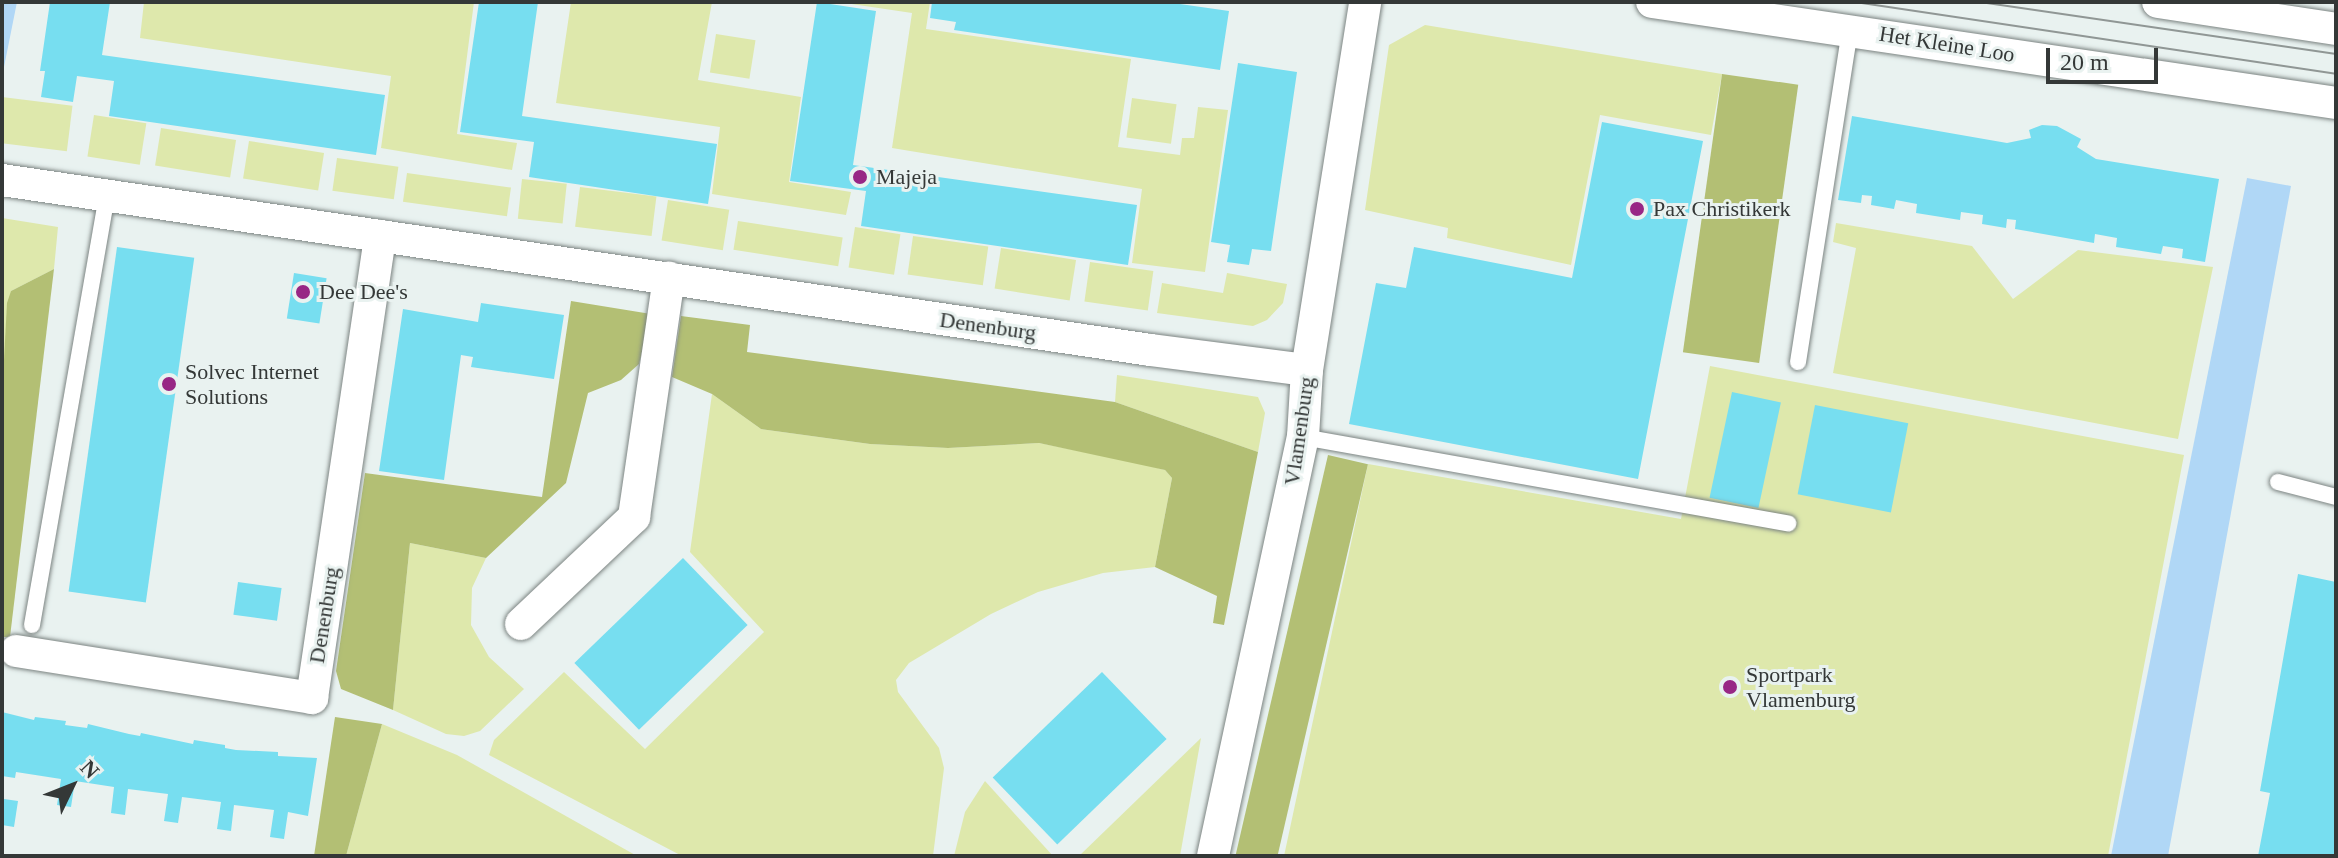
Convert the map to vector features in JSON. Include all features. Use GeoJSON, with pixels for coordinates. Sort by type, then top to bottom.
{"type":"FeatureCollection","features":[{"type":"Feature","properties":{"kind":"street","name":"Vlamenburg"},"geometry":{"type":"LineString","coordinates":[[1213,856],[1303,437],[1307,370],[1365,2]]}},
{"type":"Feature","properties":{"kind":"street","name":"Het Kleine Loo"},"geometry":{"type":"LineString","coordinates":[[1652,2],[2336,103]]}},
{"type":"Feature","properties":{"kind":"street"},"geometry":{"type":"LineString","coordinates":[[2158,2],[2336,29]]}},
{"type":"Feature","properties":{"kind":"street","name":"Denenburg"},"geometry":{"type":"LineString","coordinates":[[2,180],[1307,370]]}},
{"type":"Feature","properties":{"kind":"street","name":"Denenburg"},"geometry":{"type":"LineString","coordinates":[[24,638],[312,698],[380,236]]}},
{"type":"Feature","properties":{"kind":"street"},"geometry":{"type":"LineString","coordinates":[[521,624],[634,517],[669,278]]}},
{"type":"Feature","properties":{"kind":"lane"},"geometry":{"type":"LineString","coordinates":[[1798,362],[1850,29]]}},
{"type":"Feature","properties":{"kind":"lane"},"geometry":{"type":"LineString","coordinates":[[24,638],[107,197]]}},
{"type":"Feature","properties":{"kind":"lane"},"geometry":{"type":"LineString","coordinates":[[1303,437],[1788,523]]}},
{"type":"Feature","properties":{"kind":"lane"},"geometry":{"type":"LineString","coordinates":[[2278,482],[2336,497]]}},
{"type":"Feature","properties":{"kind":"green space"},"geometry":{"type":"Polygon","coordinates":[[[144,2],[474,2],[457,134],[517,143],[512,170],[381,148],[391,76],[140,38],[144,2]]]}},
{"type":"Feature","properties":{"kind":"green space"},"geometry":{"type":"Polygon","coordinates":[[[571,2],[712,2],[698,80],[801,97],[789,182],[851,192],[846,215],[712,194],[720,127],[556,103],[571,2]]]}},
{"type":"Feature","properties":{"kind":"green space"},"geometry":{"type":"Polygon","coordinates":[[[838,2],[930,2],[926,29],[1131,59],[1118,147],[1180,155],[1182,138],[1194,138],[1198,107],[1228,110],[1205,272],[1132,263],[1142,189],[892,148],[912,13],[838,2]]]}},
{"type":"Feature","properties":{"kind":"green space"},"geometry":{"type":"Polygon","coordinates":[[[1425,25],[1722,74],[1711,135],[1600,115],[1571,265],[1447,238],[1448,228],[1365,210],[1389,45],[1425,25]]]}},
{"type":"Feature","properties":{"kind":"green space"},"geometry":{"type":"Polygon","coordinates":[[[716,34],[756,40],[749,79],[710,73],[716,34]]]}},
{"type":"Feature","properties":{"kind":"green space"},"geometry":{"type":"Polygon","coordinates":[[[1722,74],[1798,85],[1759,363],[1683,352],[1722,74]]]}},
{"type":"Feature","properties":{"kind":"green space"},"geometry":{"type":"Polygon","coordinates":[[[2,97],[72,106],[67,151],[2,143],[2,97]]]}},
{"type":"Feature","properties":{"kind":"green space"},"geometry":{"type":"Polygon","coordinates":[[[1132,98],[1177,104],[1171,144],[1126,138],[1132,98]]]}},
{"type":"Feature","properties":{"kind":"green space"},"geometry":{"type":"Polygon","coordinates":[[[94,115],[146,123],[140,165],[87,156],[94,115]]]}},
{"type":"Feature","properties":{"kind":"green space"},"geometry":{"type":"Polygon","coordinates":[[[161,128],[236,140],[230,177],[155,166],[161,128]]]}},
{"type":"Feature","properties":{"kind":"green space"},"geometry":{"type":"Polygon","coordinates":[[[249,141],[324,153],[318,190],[243,179],[249,141]]]}},
{"type":"Feature","properties":{"kind":"green space"},"geometry":{"type":"Polygon","coordinates":[[[337,158],[398,167],[394,199],[332,191],[337,158]]]}},
{"type":"Feature","properties":{"kind":"green space"},"geometry":{"type":"Polygon","coordinates":[[[407,173],[511,188],[507,216],[403,202],[407,173]]]}},
{"type":"Feature","properties":{"kind":"green space"},"geometry":{"type":"Polygon","coordinates":[[[522,179],[567,184],[563,223],[518,219],[522,179]]]}},
{"type":"Feature","properties":{"kind":"green space"},"geometry":{"type":"Polygon","coordinates":[[[580,187],[656,196],[652,236],[575,227],[580,187]]]}},
{"type":"Feature","properties":{"kind":"green space"},"geometry":{"type":"Polygon","coordinates":[[[668,200],[729,210],[723,250],[662,240],[668,200]]]}},
{"type":"Feature","properties":{"kind":"green space"},"geometry":{"type":"Polygon","coordinates":[[[2,218],[58,227],[54,269],[11,291],[2,398],[2,218]]]}},
{"type":"Feature","properties":{"kind":"green space"},"geometry":{"type":"Polygon","coordinates":[[[738,221],[843,238],[838,266],[733,250],[738,221]]]}},
{"type":"Feature","properties":{"kind":"green space"},"geometry":{"type":"Polygon","coordinates":[[[1836,223],[1972,246],[2013,299],[2078,250],[2213,267],[2178,439],[1833,373],[1856,248],[1833,242],[1836,223]]]}},
{"type":"Feature","properties":{"kind":"green space"},"geometry":{"type":"Polygon","coordinates":[[[855,227],[900,234],[894,275],[849,267],[855,227]]]}},
{"type":"Feature","properties":{"kind":"green space"},"geometry":{"type":"Polygon","coordinates":[[[913,236],[988,247],[983,285],[908,275],[913,236]]]}},
{"type":"Feature","properties":{"kind":"green space"},"geometry":{"type":"Polygon","coordinates":[[[1001,248],[1076,260],[1070,300],[995,288],[1001,248]]]}},
{"type":"Feature","properties":{"kind":"green space"},"geometry":{"type":"Polygon","coordinates":[[[1090,262],[1153,271],[1148,311],[1084,302],[1090,262]]]}},
{"type":"Feature","properties":{"kind":"green space"},"geometry":{"type":"Polygon","coordinates":[[[54,269],[10,637],[2,637],[2,398],[7,303],[11,291],[54,269]]]}},
{"type":"Feature","properties":{"kind":"green space"},"geometry":{"type":"Polygon","coordinates":[[[1227,273],[1287,284],[1283,303],[1267,320],[1253,326],[1157,313],[1162,283],[1223,293],[1227,273]]]}},
{"type":"Feature","properties":{"kind":"green space"},"geometry":{"type":"Polygon","coordinates":[[[571,301],[651,314],[639,364],[621,380],[588,393],[566,483],[486,558],[410,543],[393,710],[341,689],[336,671],[365,473],[542,497],[571,301]]]}},
{"type":"Feature","properties":{"kind":"green space"},"geometry":{"type":"Polygon","coordinates":[[[681,316],[750,325],[747,352],[1115,402],[1258,452],[1224,625],[1213,623],[1217,596],[1155,567],[1172,478],[1165,470],[1039,443],[948,448],[870,444],[761,429],[712,394],[672,377],[681,316]]]}},
{"type":"Feature","properties":{"kind":"green space","name":"Sportpark Vlamenburg"},"geometry":{"type":"Polygon","coordinates":[[[1710,366],[2184,455],[2108,856],[1284,856],[1368,464],[1681,519],[1710,366]]]}},
{"type":"Feature","properties":{"kind":"green space"},"geometry":{"type":"Polygon","coordinates":[[[1117,375],[1258,397],[1265,413],[1258,452],[1115,402],[1117,375]]]}},
{"type":"Feature","properties":{"kind":"green space"},"geometry":{"type":"Polygon","coordinates":[[[712,394],[761,429],[870,444],[948,448],[1039,443],[1139,463],[1165,470],[1172,478],[1155,567],[1103,573],[1038,592],[991,614],[909,663],[896,680],[898,692],[939,748],[944,768],[933,856],[682,856],[489,755],[494,740],[564,672],[645,749],[764,632],[690,552],[712,394]]]}},
{"type":"Feature","properties":{"kind":"green space"},"geometry":{"type":"Polygon","coordinates":[[[1328,455],[1368,464],[1278,856],[1236,854],[1328,455]]]}},
{"type":"Feature","properties":{"kind":"green space"},"geometry":{"type":"Polygon","coordinates":[[[410,543],[486,558],[472,588],[471,625],[489,657],[524,689],[480,731],[464,736],[446,734],[393,710],[410,543]]]}},
{"type":"Feature","properties":{"kind":"green space"},"geometry":{"type":"Polygon","coordinates":[[[335,717],[382,724],[346,856],[314,856],[335,717]]]}},
{"type":"Feature","properties":{"kind":"green space"},"geometry":{"type":"Polygon","coordinates":[[[382,724],[457,755],[637,856],[346,856],[382,724]]]}},
{"type":"Feature","properties":{"kind":"green space"},"geometry":{"type":"Polygon","coordinates":[[[1201,738],[1180,856],[1079,856],[1201,738]]]}},
{"type":"Feature","properties":{"kind":"green space"},"geometry":{"type":"Polygon","coordinates":[[[985,781],[1053,856],[954,856],[965,812],[985,781]]]}},
{"type":"Feature","properties":{"kind":"water"},"geometry":{"type":"Polygon","coordinates":[[[2,2],[17,2],[2,77],[2,2]]]}},
{"type":"Feature","properties":{"kind":"water"},"geometry":{"type":"Polygon","coordinates":[[[2247,178],[2291,186],[2168,856],[2111,856],[2247,178]]]}},
{"type":"Feature","properties":{"kind":"building"},"geometry":{"type":"Polygon","coordinates":[[[50,2],[110,2],[102,55],[385,95],[376,155],[109,116],[114,81],[77,76],[73,102],[41,97],[45,71],[40,71],[50,2]]]}},
{"type":"Feature","properties":{"kind":"building"},"geometry":{"type":"Polygon","coordinates":[[[479,2],[538,2],[522,116],[717,144],[708,204],[529,177],[534,142],[460,132],[479,2]]]}},
{"type":"Feature","properties":{"kind":"building"},"geometry":{"type":"Polygon","coordinates":[[[817,2],[876,11],[853,165],[1137,205],[1128,265],[861,226],[866,191],[790,181],[817,2]]]}},
{"type":"Feature","properties":{"kind":"building"},"geometry":{"type":"Polygon","coordinates":[[[932,2],[1166,2],[1229,11],[1220,70],[954,30],[956,22],[930,18],[932,2]]]}},
{"type":"Feature","properties":{"kind":"building"},"geometry":{"type":"Polygon","coordinates":[[[1238,63],[1297,72],[1271,251],[1252,249],[1249,265],[1227,262],[1230,245],[1211,242],[1238,63]]]}},
{"type":"Feature","properties":{"kind":"building"},"geometry":{"type":"Polygon","coordinates":[[[1852,116],[2007,143],[2031,138],[2029,130],[2042,125],[2057,126],[2081,139],[2077,147],[2096,159],[2219,179],[2205,262],[2182,258],[2183,249],[2163,246],[2161,254],[2116,247],[2117,238],[2095,234],[2094,243],[2015,229],[2016,220],[2007,219],[2006,228],[1982,224],[1983,215],[1961,212],[1960,220],[1916,213],[1917,204],[1896,200],[1894,209],[1871,205],[1872,196],[1862,195],[1861,203],[1838,200],[1852,116]]]}},
{"type":"Feature","properties":{"kind":"building"},"geometry":{"type":"Polygon","coordinates":[[[1602,122],[1703,141],[1638,479],[1349,424],[1376,283],[1406,288],[1414,247],[1572,278],[1602,122]]]}},
{"type":"Feature","properties":{"kind":"building"},"geometry":{"type":"Polygon","coordinates":[[[117,247],[194,258],[146,602],[69,592],[117,247]]]}},
{"type":"Feature","properties":{"kind":"building"},"geometry":{"type":"Polygon","coordinates":[[[294,273],[327,278],[319,324],[287,318],[294,273]]]}},
{"type":"Feature","properties":{"kind":"building"},"geometry":{"type":"Polygon","coordinates":[[[481,303],[564,315],[554,379],[471,367],[473,357],[461,355],[444,480],[379,471],[403,309],[478,322],[481,303]]]}},
{"type":"Feature","properties":{"kind":"building"},"geometry":{"type":"Polygon","coordinates":[[[1732,392],[1781,402],[1758,508],[1710,498],[1732,392]]]}},
{"type":"Feature","properties":{"kind":"building"},"geometry":{"type":"Polygon","coordinates":[[[1815,405],[1908,423],[1891,512],[1798,494],[1815,405]]]}},
{"type":"Feature","properties":{"kind":"building"},"geometry":{"type":"Polygon","coordinates":[[[683,558],[748,625],[639,730],[574,663],[683,558]]]}},
{"type":"Feature","properties":{"kind":"building"},"geometry":{"type":"Polygon","coordinates":[[[2298,574],[2336,582],[2336,854],[2258,856],[2270,793],[2260,791],[2298,574]]]}},
{"type":"Feature","properties":{"kind":"building"},"geometry":{"type":"Polygon","coordinates":[[[238,582],[282,588],[277,621],[233,615],[238,582]]]}},
{"type":"Feature","properties":{"kind":"building"},"geometry":{"type":"Polygon","coordinates":[[[1102,672],[1167,739],[1057,844],[993,778],[1102,672]]]}},
{"type":"Feature","properties":{"kind":"building"},"geometry":{"type":"Polygon","coordinates":[[[2,712],[34,720],[35,717],[66,721],[65,725],[87,728],[88,724],[193,744],[194,740],[236,750],[317,758],[308,816],[288,812],[284,839],[270,837],[274,810],[234,805],[231,831],[217,829],[221,802],[182,797],[178,823],[164,821],[168,794],[128,789],[125,815],[111,813],[114,787],[75,781],[71,807],[57,805],[61,779],[16,772],[15,778],[2,776],[2,712]]]}},
{"type":"Feature","properties":{"kind":"building"},"geometry":{"type":"Polygon","coordinates":[[[4,799],[18,801],[14,827],[2,825],[4,799]]]}},
{"type":"Feature","properties":{"kind":"tram line"},"geometry":{"type":"LineString","coordinates":[[1855,2],[2336,74]]}},
{"type":"Feature","properties":{"kind":"tram line"},"geometry":{"type":"LineString","coordinates":[[1980,2],[2336,54]]}},
{"type":"Feature","properties":{"kind":"place","name":"Majeja"},"geometry":{"type":"Point","coordinates":[860,177]}},
{"type":"Feature","properties":{"kind":"place","name":"Pax Christikerk"},"geometry":{"type":"Point","coordinates":[1637,209]}},
{"type":"Feature","properties":{"kind":"place","name":"Dee Dee's"},"geometry":{"type":"Point","coordinates":[303,292]}},
{"type":"Feature","properties":{"kind":"place","name":"Solvec Internet Solutions"},"geometry":{"type":"Point","coordinates":[169,384]}},
{"type":"Feature","properties":{"kind":"place","name":"Sportpark Vlamenburg"},"geometry":{"type":"Point","coordinates":[1730,687]}}]}
